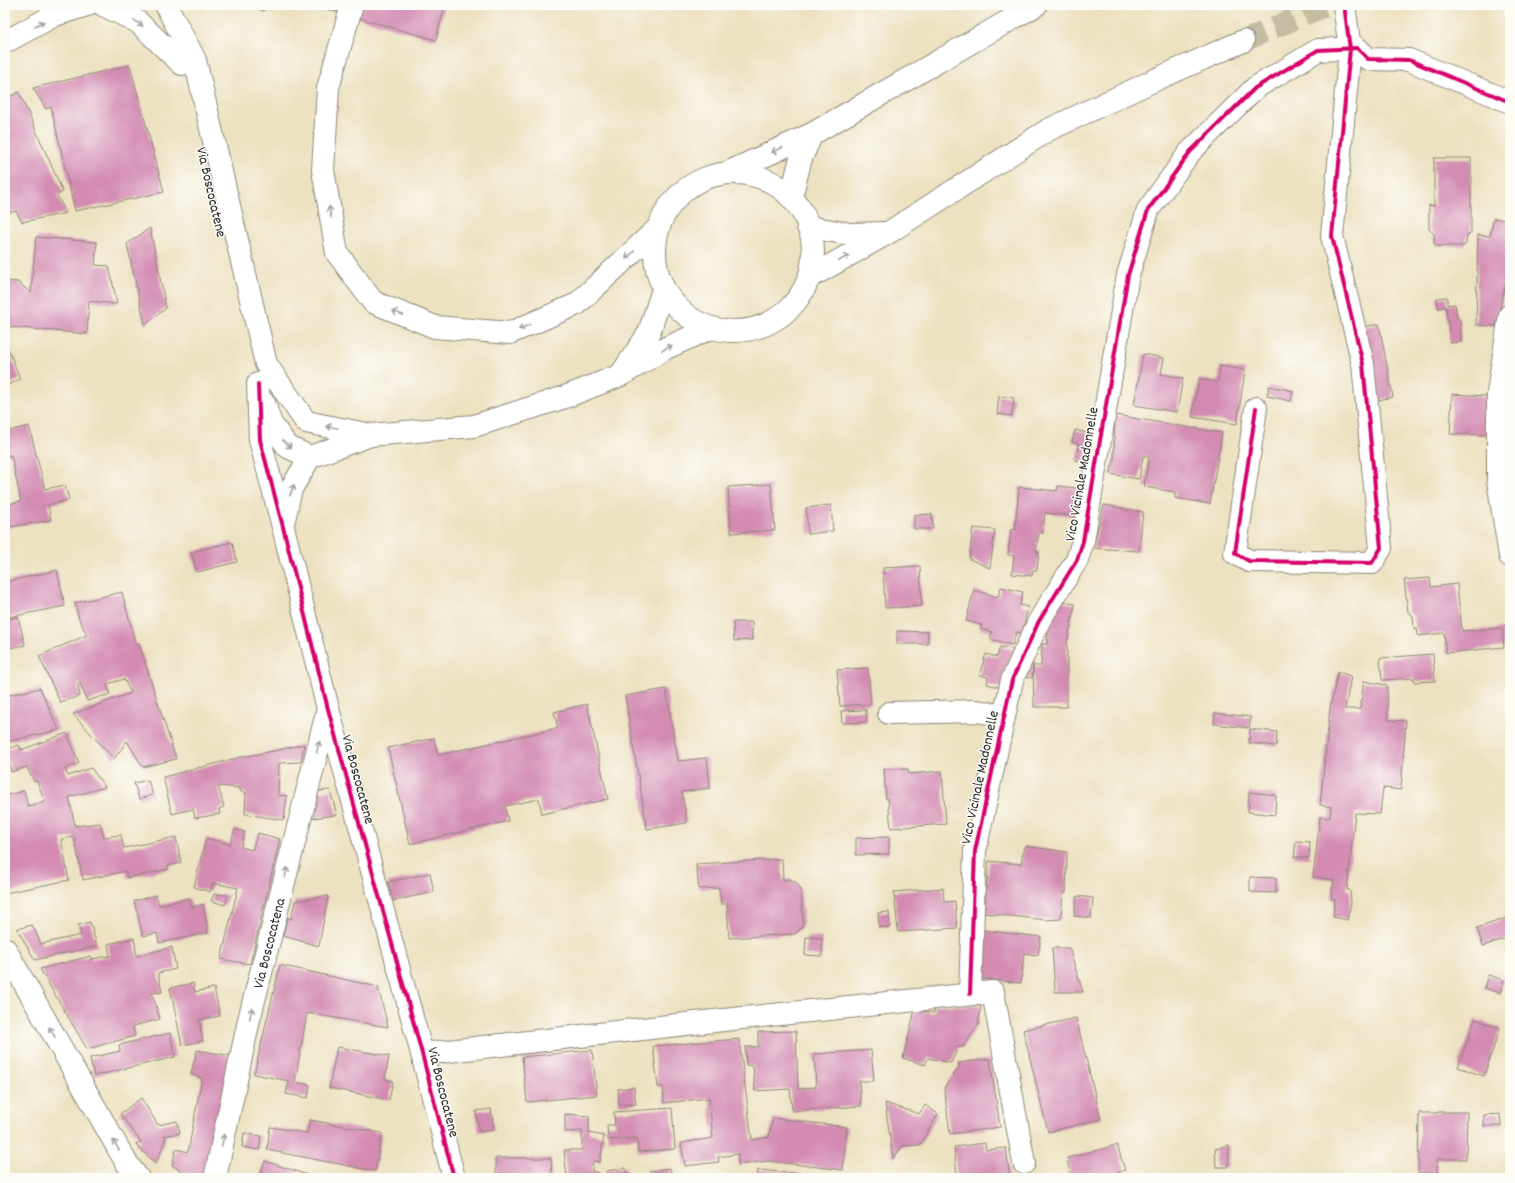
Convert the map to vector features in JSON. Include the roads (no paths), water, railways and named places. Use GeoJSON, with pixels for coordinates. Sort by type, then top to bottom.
{"type":"FeatureCollection","features":[{"type":"Feature","properties":{"kind":"main road"},"geometry":{"type":"LineString","coordinates":[[5,42],[55,15],[87,5]]}},
{"type":"Feature","properties":{"kind":"main road"},"geometry":{"type":"LineString","coordinates":[[103,5],[138,22],[182,64]]}},
{"type":"Feature","properties":{"kind":"main road","name":"Via Boscocatene"},"geometry":{"type":"LineString","coordinates":[[152,5],[182,64],[258,384],[265,432],[283,527],[328,709],[422,1054],[454,1178]]}},
{"type":"Feature","properties":{"kind":"main road","name":"Via Boscocatene"},"geometry":{"type":"LineString","coordinates":[[166,5],[194,60],[266,364],[306,422],[371,435]]}},
{"type":"Feature","properties":{"kind":"main road"},"geometry":{"type":"LineString","coordinates":[[352,5],[328,88],[323,170],[338,253],[372,302],[435,327],[510,333],[577,304],[658,228],[675,198],[698,182],[727,173],[812,134],[1036,5]]}},
{"type":"Feature","properties":{"kind":"main road"},"geometry":{"type":"LineString","coordinates":[[1256,408],[1235,553],[1249,561],[1372,563],[1382,548],[1363,364],[1332,236],[1350,49],[1344,5]]}},
{"type":"Feature","properties":{"kind":"main road"},"geometry":{"type":"LineString","coordinates":[[810,277],[888,233],[1048,130],[1157,78],[1243,41]]}},
{"type":"Feature","properties":{"kind":"main road","name":"Vico Vicinale Madonnelle"},"geometry":{"type":"LineString","coordinates":[[970,994],[975,852],[1012,680],[1039,621],[1077,560],[1083,541],[1128,275],[1148,210],[1190,152],[1255,88],[1318,50],[1356,48],[1368,59],[1409,60],[1510,102]]}},
{"type":"Feature","properties":{"kind":"main road"},"geometry":{"type":"LineString","coordinates":[[791,197],[801,158],[812,134]]}},
{"type":"Feature","properties":{"kind":"main road"},"geometry":{"type":"LineString","coordinates":[[658,228],[655,261],[663,289],[680,312],[709,329],[741,332],[770,324],[793,304],[810,277],[813,245],[805,216],[791,197],[774,183],[749,174],[727,173]]}},
{"type":"Feature","properties":{"kind":"main road"},"geometry":{"type":"LineString","coordinates":[[808,227],[851,234],[888,233]]}},
{"type":"Feature","properties":{"kind":"main road"},"geometry":{"type":"LineString","coordinates":[[621,375],[649,333],[663,289]]}},
{"type":"Feature","properties":{"kind":"main road"},"geometry":{"type":"LineString","coordinates":[[1510,315],[1498,393],[1498,480],[1510,556]]}},
{"type":"Feature","properties":{"kind":"main road"},"geometry":{"type":"LineString","coordinates":[[283,527],[291,489],[310,457],[371,435],[474,426],[566,397],[621,375],[666,348],[709,329]]}},
{"type":"Feature","properties":{"kind":"main road"},"geometry":{"type":"LineString","coordinates":[[265,432],[288,447],[310,457]]}},
{"type":"Feature","properties":{"kind":"main road","name":"Via Boscocatena"},"geometry":{"type":"LineString","coordinates":[[215,1178],[249,1020],[328,709]]}},
{"type":"Feature","properties":{"kind":"main road"},"geometry":{"type":"LineString","coordinates":[[889,713],[977,711],[1004,716]]}},
{"type":"Feature","properties":{"kind":"main road"},"geometry":{"type":"LineString","coordinates":[[5,949],[126,1162],[138,1178]]}},
{"type":"Feature","properties":{"kind":"main road"},"geometry":{"type":"LineString","coordinates":[[422,1054],[687,1023],[993,992],[1024,1164]]}},
{"type":"Feature","properties":{"kind":"tunnel"},"geometry":{"type":"LineString","coordinates":[[1243,41],[1327,5]]}}]}
